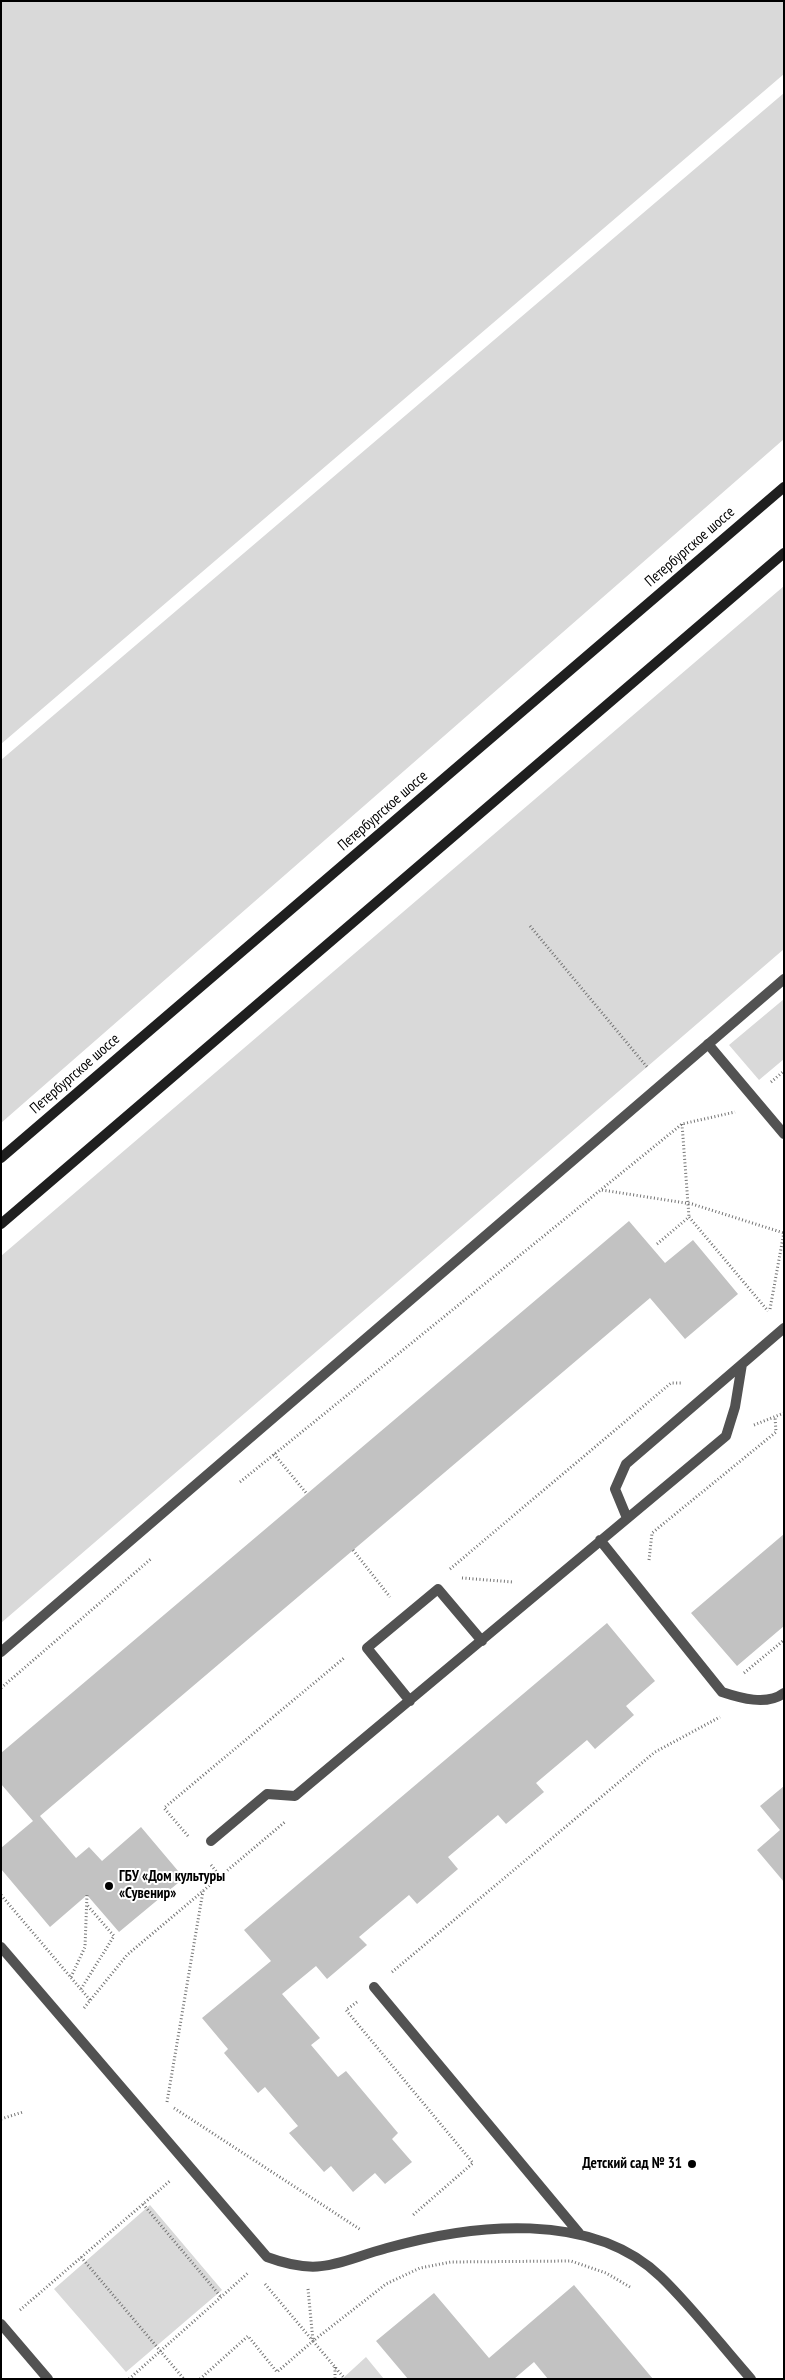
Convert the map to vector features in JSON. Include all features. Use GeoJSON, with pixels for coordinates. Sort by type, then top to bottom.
{"type":"FeatureCollection","features":[{"type":"Feature","properties":{"kind":"main road","name":"Петербургское шоссе"},"geometry":{"type":"LineString","coordinates":[[1,1158],[784,486]]}},
{"type":"Feature","properties":{"kind":"main road"},"geometry":{"type":"LineString","coordinates":[[1,1224],[784,553]]}},
{"type":"Feature","properties":{"kind":"street"},"geometry":{"type":"LineString","coordinates":[[1,1652],[784,979]]}},
{"type":"Feature","properties":{"kind":"street"},"geometry":{"type":"LineString","coordinates":[[708,1044],[784,1134]]}},
{"type":"Feature","properties":{"kind":"street"},"geometry":{"type":"LineString","coordinates":[[627,1518],[615,1489],[626,1464],[783,1328]]}},
{"type":"Feature","properties":{"kind":"street"},"geometry":{"type":"LineString","coordinates":[[211,1841],[267,1794],[295,1796],[726,1436],[735,1407],[742,1364]]}},
{"type":"Feature","properties":{"kind":"street"},"geometry":{"type":"LineString","coordinates":[[600,1540],[722,1692],[744,1700],[764,1699],[784,1692]]}},
{"type":"Feature","properties":{"kind":"street"},"geometry":{"type":"LineString","coordinates":[[410,1701],[367,1648],[405,1616],[438,1589],[482,1641]]}},
{"type":"Feature","properties":{"kind":"street"},"geometry":{"type":"LineString","coordinates":[[1,1947],[267,2257],[306,2268],[330,2266],[388,2248],[478,2229],[546,2229],[579,2233],[618,2247],[660,2276],[751,2379]]}},
{"type":"Feature","properties":{"kind":"street"},"geometry":{"type":"LineString","coordinates":[[374,1987],[579,2233]]}},
{"type":"Feature","properties":{"kind":"street"},"geometry":{"type":"LineString","coordinates":[[1,2325],[48,2379]]}},
{"type":"Feature","properties":{"kind":"path"},"geometry":{"type":"LineString","coordinates":[[530,926],[662,1084]]}},
{"type":"Feature","properties":{"kind":"path"},"geometry":{"type":"LineString","coordinates":[[239,1483],[682,1124],[734,1113],[783,1072]]}},
{"type":"Feature","properties":{"kind":"path"},"geometry":{"type":"LineString","coordinates":[[682,1124],[688,1217],[783,1328]]}},
{"type":"Feature","properties":{"kind":"path"},"geometry":{"type":"LineString","coordinates":[[601,1190],[688,1203],[784,1232],[769,1312]]}},
{"type":"Feature","properties":{"kind":"path"},"geometry":{"type":"LineString","coordinates":[[657,1244],[688,1217]]}},
{"type":"Feature","properties":{"kind":"path"},"geometry":{"type":"LineString","coordinates":[[649,1568],[652,1534],[776,1432],[775,1417]]}},
{"type":"Feature","properties":{"kind":"path"},"geometry":{"type":"LineString","coordinates":[[274,1454],[307,1494]]}},
{"type":"Feature","properties":{"kind":"path"},"geometry":{"type":"LineString","coordinates":[[352,1550],[405,1616]]}},
{"type":"Feature","properties":{"kind":"path"},"geometry":{"type":"LineString","coordinates":[[1,1688],[158,1552]]}},
{"type":"Feature","properties":{"kind":"path"},"geometry":{"type":"LineString","coordinates":[[460,1578],[548,1584]]}},
{"type":"Feature","properties":{"kind":"path"},"geometry":{"type":"LineString","coordinates":[[742,1675],[784,1640]]}},
{"type":"Feature","properties":{"kind":"path"},"geometry":{"type":"LineString","coordinates":[[408,2220],[473,2163],[346,2010],[655,1752],[727,1712]]}},
{"type":"Feature","properties":{"kind":"path"},"geometry":{"type":"LineString","coordinates":[[81,2011],[127,1955],[288,1820]]}},
{"type":"Feature","properties":{"kind":"path"},"geometry":{"type":"LineString","coordinates":[[204,1890],[167,2104],[369,2236]]}},
{"type":"Feature","properties":{"kind":"path"},"geometry":{"type":"LineString","coordinates":[[1,1895],[90,2000]]}},
{"type":"Feature","properties":{"kind":"path"},"geometry":{"type":"LineString","coordinates":[[71,1978],[84,1947],[88,1895]]}},
{"type":"Feature","properties":{"kind":"path"},"geometry":{"type":"LineString","coordinates":[[81,1989],[114,1936],[87,1905]]}},
{"type":"Feature","properties":{"kind":"path"},"geometry":{"type":"LineString","coordinates":[[1,2119],[23,2112]]}},
{"type":"Feature","properties":{"kind":"path"},"geometry":{"type":"LineString","coordinates":[[1,2325],[175,2176]]}},
{"type":"Feature","properties":{"kind":"path"},"geometry":{"type":"LineString","coordinates":[[143,2204],[221,2297]]}},
{"type":"Feature","properties":{"kind":"path"},"geometry":{"type":"LineString","coordinates":[[81,2257],[184,2379]]}},
{"type":"Feature","properties":{"kind":"path"},"geometry":{"type":"LineString","coordinates":[[200,2379],[248,2336],[277,2372],[313,2341],[386,2284],[420,2268],[451,2262],[571,2261],[606,2273],[631,2287]]}},
{"type":"Feature","properties":{"kind":"path"},"geometry":{"type":"LineString","coordinates":[[306,2268],[313,2341]]}},
{"type":"Feature","properties":{"kind":"path"},"geometry":{"type":"LineString","coordinates":[[129,2379],[253,2269]]}},
{"type":"Feature","properties":{"kind":"path"},"geometry":{"type":"LineString","coordinates":[[259,2276],[346,2379]]}},
{"type":"Feature","properties":{"kind":"path"},"geometry":{"type":"LineString","coordinates":[[335,2366],[335,2379]]}},
{"type":"Feature","properties":{"kind":"shaded area"},"geometry":{"type":"Polygon","coordinates":[[[1,1],[784,1],[784,74],[1,744],[1,1]]]}},
{"type":"Feature","properties":{"kind":"shaded area"},"geometry":{"type":"Polygon","coordinates":[[[784,93],[784,439],[1,1123],[1,760],[784,93]]]}},
{"type":"Feature","properties":{"kind":"shaded area"},"geometry":{"type":"Polygon","coordinates":[[[784,586],[784,949],[1,1623],[1,1256],[784,586]]]}},
{"type":"Feature","properties":{"kind":"shaded area"},"geometry":{"type":"Polygon","coordinates":[[[784,999],[784,1059],[759,1080],[729,1045],[784,999]]]}},
{"type":"Feature","properties":{"kind":"shaded area"},"geometry":{"type":"Polygon","coordinates":[[[150,2205],[222,2290],[126,2372],[54,2289],[150,2205]]]}},
{"type":"Feature","properties":{"kind":"shaded area"},"geometry":{"type":"Polygon","coordinates":[[[366,2357],[384,2379],[342,2379],[366,2357]]]}},
{"type":"Feature","properties":{"kind":"building"},"geometry":{"type":"Polygon","coordinates":[[[629,1221],[665,1263],[693,1240],[738,1294],[685,1339],[650,1298],[40,1816],[76,1858],[89,1847],[102,1861],[141,1827],[184,1878],[119,1932],[87,1895],[50,1927],[1,1869],[1,1848],[33,1821],[1,1784],[1,1753],[629,1221]]]}},
{"type":"Feature","properties":{"kind":"building"},"geometry":{"type":"Polygon","coordinates":[[[784,1534],[784,1626],[737,1666],[691,1613],[784,1534]]]}},
{"type":"Feature","properties":{"kind":"building"},"geometry":{"type":"Polygon","coordinates":[[[607,1623],[655,1681],[626,1706],[634,1715],[595,1749],[587,1740],[536,1783],[544,1792],[506,1824],[498,1815],[448,1857],[458,1869],[417,1904],[409,1895],[359,1937],[367,1945],[327,1979],[316,1966],[282,1994],[320,2038],[311,2045],[338,2077],[346,2071],[398,2133],[392,2139],[412,2162],[385,2184],[375,2173],[353,2192],[331,2166],[324,2172],[289,2133],[298,2126],[265,2087],[258,2093],[224,2053],[228,2049],[202,2018],[271,1961],[244,1930],[607,1623]]]}},
{"type":"Feature","properties":{"kind":"building"},"geometry":{"type":"Polygon","coordinates":[[[784,1786],[784,1882],[757,1850],[780,1830],[760,1806],[784,1786]]]}},
{"type":"Feature","properties":{"kind":"building"},"geometry":{"type":"Polygon","coordinates":[[[574,2285],[653,2379],[548,2379],[534,2362],[514,2379],[408,2379],[376,2341],[434,2293],[489,2358],[574,2285]]]}},
{"type":"Feature","properties":{"kind":"place","name":"ГБУ «Дом культуры «Сувенир»"},"geometry":{"type":"Point","coordinates":[109,1886]}},
{"type":"Feature","properties":{"kind":"place","name":"Детский сад № 31"},"geometry":{"type":"Point","coordinates":[692,2164]}}]}
